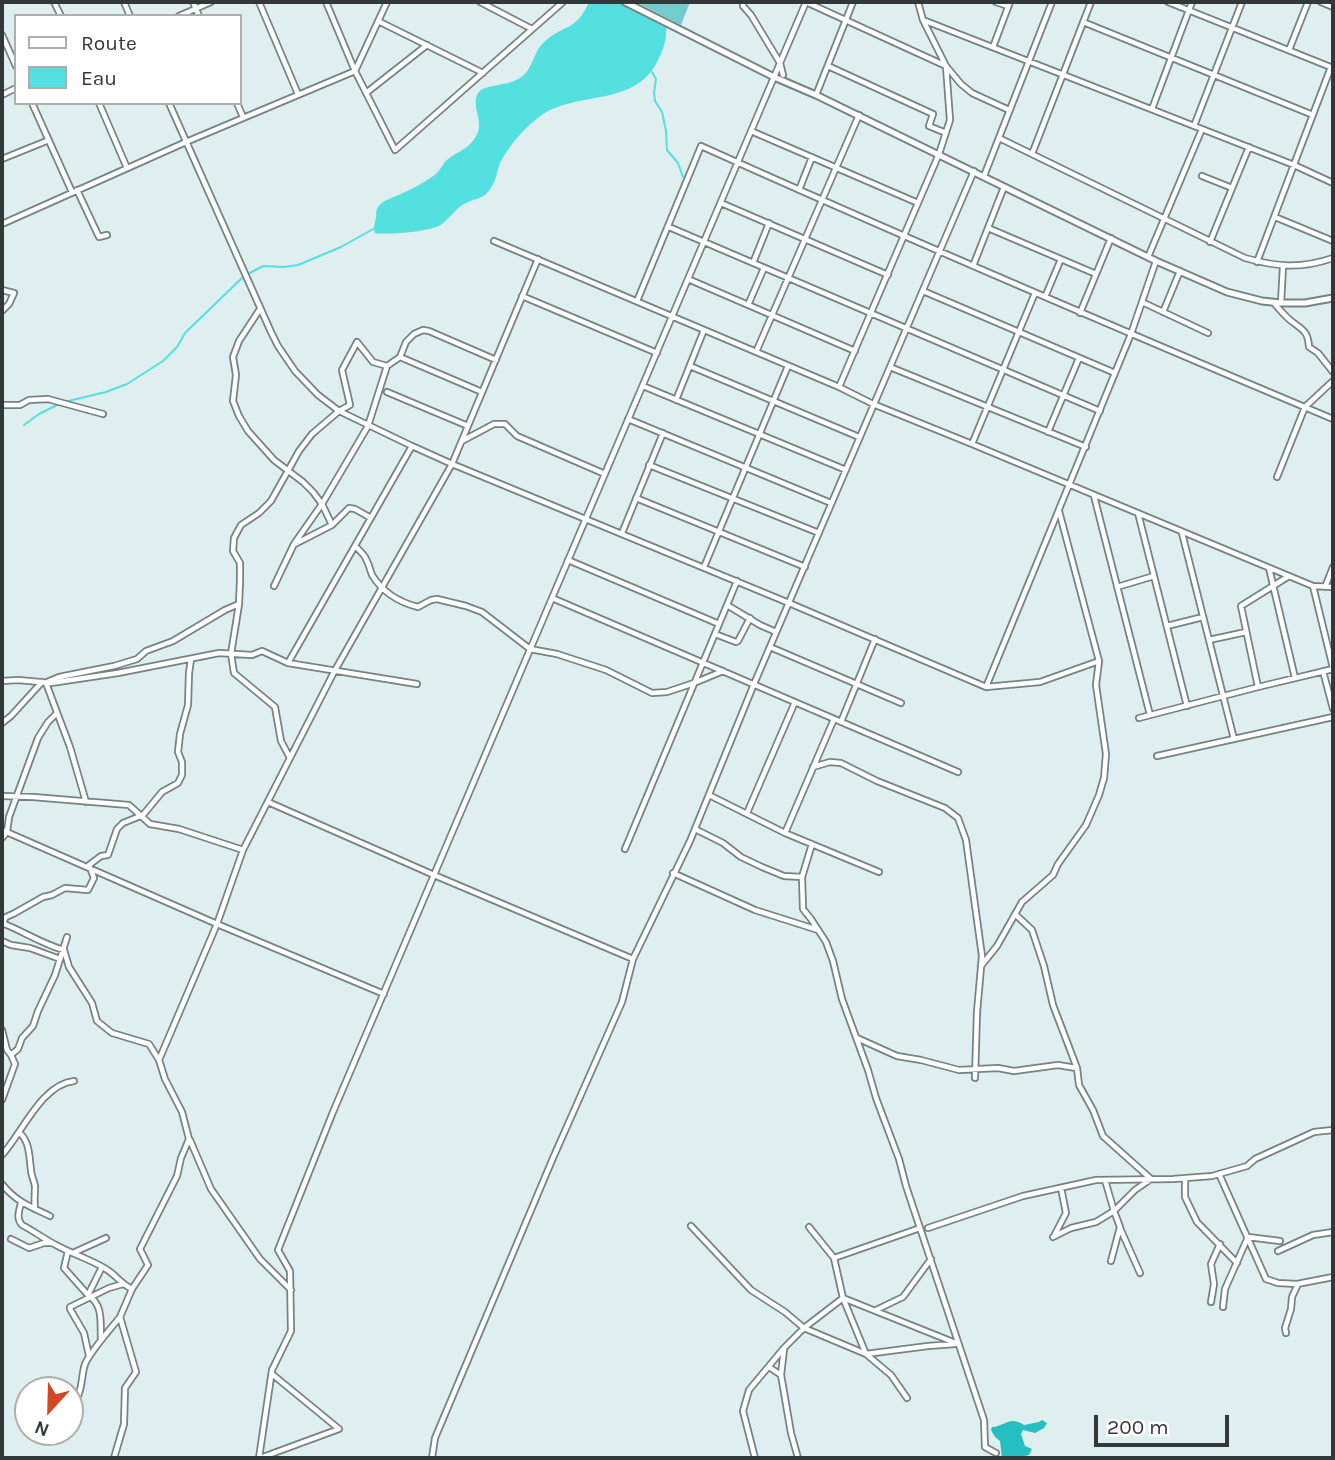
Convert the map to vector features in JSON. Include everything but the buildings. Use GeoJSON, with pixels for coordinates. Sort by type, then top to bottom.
{"type":"FeatureCollection","features":[{"type":"Feature","properties":{"kind":"street"},"geometry":{"type":"LineString","coordinates":[[193,2],[198,14]]}},
{"type":"Feature","properties":{"kind":"street"},"geometry":{"type":"LineString","coordinates":[[183,14],[211,2]]}},
{"type":"Feature","properties":{"kind":"street"},"geometry":{"type":"LineString","coordinates":[[259,2],[298,94]]}},
{"type":"Feature","properties":{"kind":"street"},"geometry":{"type":"LineString","coordinates":[[326,2],[355,71],[395,150],[563,2]]}},
{"type":"Feature","properties":{"kind":"street"},"geometry":{"type":"LineString","coordinates":[[2,224],[243,117],[355,71],[387,2]]}},
{"type":"Feature","properties":{"kind":"street"},"geometry":{"type":"LineString","coordinates":[[480,2],[532,29]]}},
{"type":"Feature","properties":{"kind":"street"},"geometry":{"type":"LineString","coordinates":[[625,2],[774,77],[859,115],[1156,261],[1227,292],[1281,303],[1305,303],[1333,298]]}},
{"type":"Feature","properties":{"kind":"street"},"geometry":{"type":"LineString","coordinates":[[743,2],[780,63],[783,75]]}},
{"type":"Feature","properties":{"kind":"street"},"geometry":{"type":"LineString","coordinates":[[272,1374],[339,1429],[260,1458],[272,1374],[291,1332],[290,1271],[278,1250],[333,1112],[806,2],[946,66]]}},
{"type":"Feature","properties":{"kind":"street"},"geometry":{"type":"LineString","coordinates":[[816,95],[853,2]]}},
{"type":"Feature","properties":{"kind":"street"},"geometry":{"type":"LineString","coordinates":[[918,2],[923,20],[946,66],[961,84],[972,93],[1009,110]]}},
{"type":"Feature","properties":{"kind":"street"},"geometry":{"type":"LineString","coordinates":[[993,47],[1009,4],[996,2]]}},
{"type":"Feature","properties":{"kind":"street"},"geometry":{"type":"LineString","coordinates":[[984,176],[1052,2]]}},
{"type":"Feature","properties":{"kind":"street"},"geometry":{"type":"LineString","coordinates":[[1032,154],[1091,2]]}},
{"type":"Feature","properties":{"kind":"street"},"geometry":{"type":"LineString","coordinates":[[1168,2],[1332,68],[1258,262]]}},
{"type":"Feature","properties":{"kind":"street"},"geometry":{"type":"LineString","coordinates":[[1152,109],[1192,2]]}},
{"type":"Feature","properties":{"kind":"street"},"geometry":{"type":"LineString","coordinates":[[1194,126],[1242,2]]}},
{"type":"Feature","properties":{"kind":"street"},"geometry":{"type":"LineString","coordinates":[[1289,50],[1308,2]]}},
{"type":"Feature","properties":{"kind":"street"},"geometry":{"type":"LineString","coordinates":[[1321,2],[1333,7]]}},
{"type":"Feature","properties":{"kind":"street"},"geometry":{"type":"LineString","coordinates":[[923,20],[1333,181]]}},
{"type":"Feature","properties":{"kind":"street"},"geometry":{"type":"LineString","coordinates":[[378,21],[483,73]]}},
{"type":"Feature","properties":{"kind":"street"},"geometry":{"type":"LineString","coordinates":[[1083,22],[1313,115]]}},
{"type":"Feature","properties":{"kind":"street"},"geometry":{"type":"LineString","coordinates":[[2,34],[14,61]]}},
{"type":"Feature","properties":{"kind":"street"},"geometry":{"type":"LineString","coordinates":[[366,93],[427,45]]}},
{"type":"Feature","properties":{"kind":"street"},"geometry":{"type":"LineString","coordinates":[[828,66],[933,114],[929,126],[946,133]]}},
{"type":"Feature","properties":{"kind":"street"},"geometry":{"type":"LineString","coordinates":[[839,387],[946,133],[950,120],[946,66]]}},
{"type":"Feature","properties":{"kind":"street"},"geometry":{"type":"LineString","coordinates":[[33,105],[99,237],[107,235]]}},
{"type":"Feature","properties":{"kind":"street"},"geometry":{"type":"LineString","coordinates":[[100,105],[127,168]]}},
{"type":"Feature","properties":{"kind":"street"},"geometry":{"type":"LineString","coordinates":[[170,105],[278,346],[295,371],[318,395],[339,411],[452,464],[986,687],[1040,682],[1099,660]]}},
{"type":"Feature","properties":{"kind":"street"},"geometry":{"type":"LineString","coordinates":[[238,105],[243,117]]}},
{"type":"Feature","properties":{"kind":"street"},"geometry":{"type":"LineString","coordinates":[[756,352],[859,115]]}},
{"type":"Feature","properties":{"kind":"street"},"geometry":{"type":"LineString","coordinates":[[1148,257],[1202,129]]}},
{"type":"Feature","properties":{"kind":"street"},"geometry":{"type":"LineString","coordinates":[[751,131],[918,203]]}},
{"type":"Feature","properties":{"kind":"street"},"geometry":{"type":"LineString","coordinates":[[999,138],[1210,242],[1258,262],[1283,266],[1309,265],[1333,258]]}},
{"type":"Feature","properties":{"kind":"street"},"geometry":{"type":"LineString","coordinates":[[2,159],[49,140]]}},
{"type":"Feature","properties":{"kind":"street"},"geometry":{"type":"LineString","coordinates":[[637,301],[701,146],[1045,298],[1333,419]]}},
{"type":"Feature","properties":{"kind":"street"},"geometry":{"type":"LineString","coordinates":[[1210,242],[1249,147]]}},
{"type":"Feature","properties":{"kind":"street"},"geometry":{"type":"LineString","coordinates":[[799,190],[812,157]]}},
{"type":"Feature","properties":{"kind":"street"},"geometry":{"type":"LineString","coordinates":[[432,1458],[435,1438],[622,1002],[633,959],[695,829],[776,632],[974,171]]}},
{"type":"Feature","properties":{"kind":"street"},"geometry":{"type":"LineString","coordinates":[[1202,176],[1232,188]]}},
{"type":"Feature","properties":{"kind":"street"},"geometry":{"type":"LineString","coordinates":[[973,266],[1004,186]]}},
{"type":"Feature","properties":{"kind":"street"},"geometry":{"type":"LineString","coordinates":[[721,202],[888,275]]}},
{"type":"Feature","properties":{"kind":"street"},"geometry":{"type":"LineString","coordinates":[[1275,217],[1333,241]]}},
{"type":"Feature","properties":{"kind":"street"},"geometry":{"type":"LineString","coordinates":[[753,263],[769,223]]}},
{"type":"Feature","properties":{"kind":"street"},"geometry":{"type":"LineString","coordinates":[[668,227],[1100,411]]}},
{"type":"Feature","properties":{"kind":"street"},"geometry":{"type":"LineString","coordinates":[[988,228],[1096,274]]}},
{"type":"Feature","properties":{"kind":"street"},"geometry":{"type":"LineString","coordinates":[[1080,313],[1111,238]]}},
{"type":"Feature","properties":{"kind":"street"},"geometry":{"type":"LineString","coordinates":[[494,241],[839,387],[873,404],[1312,586],[1333,587]]}},
{"type":"Feature","properties":{"kind":"street"},"geometry":{"type":"LineString","coordinates":[[159,1060],[216,924],[243,850],[334,672],[452,464],[538,259]]}},
{"type":"Feature","properties":{"kind":"street"},"geometry":{"type":"LineString","coordinates":[[1045,298],[1061,259]]}},
{"type":"Feature","properties":{"kind":"street"},"geometry":{"type":"LineString","coordinates":[[986,687],[1086,447],[1131,334],[1156,261]]}},
{"type":"Feature","properties":{"kind":"street"},"geometry":{"type":"LineString","coordinates":[[1281,303],[1283,266]]}},
{"type":"Feature","properties":{"kind":"street"},"geometry":{"type":"LineString","coordinates":[[748,305],[764,268]]}},
{"type":"Feature","properties":{"kind":"street"},"geometry":{"type":"LineString","coordinates":[[1163,312],[1180,271]]}},
{"type":"Feature","properties":{"kind":"street"},"geometry":{"type":"LineString","coordinates":[[688,279],[855,351]]}},
{"type":"Feature","properties":{"kind":"street"},"geometry":{"type":"LineString","coordinates":[[2,290],[15,293],[2,311]]}},
{"type":"Feature","properties":{"kind":"street"},"geometry":{"type":"LineString","coordinates":[[923,291],[1115,373]]}},
{"type":"Feature","properties":{"kind":"street"},"geometry":{"type":"LineString","coordinates":[[972,444],[1035,293]]}},
{"type":"Feature","properties":{"kind":"street"},"geometry":{"type":"LineString","coordinates":[[522,296],[657,353]]}},
{"type":"Feature","properties":{"kind":"street"},"geometry":{"type":"LineString","coordinates":[[1142,302],[1208,333]]}},
{"type":"Feature","properties":{"kind":"street"},"geometry":{"type":"LineString","coordinates":[[1273,302],[1306,332],[1309,347],[1318,353],[1333,372]]}},
{"type":"Feature","properties":{"kind":"street"},"geometry":{"type":"LineString","coordinates":[[260,308],[239,341],[233,358],[236,376],[233,401],[248,431],[274,460],[303,482],[322,504],[332,525]]}},
{"type":"Feature","properties":{"kind":"street"},"geometry":{"type":"LineString","coordinates":[[274,586],[294,544],[322,504],[368,426],[387,366],[401,356],[406,342],[414,334],[423,330],[429,331],[496,360]]}},
{"type":"Feature","properties":{"kind":"street"},"geometry":{"type":"LineString","coordinates":[[676,400],[704,330]]}},
{"type":"Feature","properties":{"kind":"street"},"geometry":{"type":"LineString","coordinates":[[290,758],[281,741],[275,707],[234,673],[231,654],[239,604],[240,563],[233,551],[234,538],[241,525],[271,501],[312,434],[350,405],[342,370],[357,342],[373,362],[387,366]]}},
{"type":"Feature","properties":{"kind":"street"},"geometry":{"type":"LineString","coordinates":[[401,356],[482,392]]}},
{"type":"Feature","properties":{"kind":"street"},"geometry":{"type":"LineString","coordinates":[[1048,432],[1080,358]]}},
{"type":"Feature","properties":{"kind":"street"},"geometry":{"type":"LineString","coordinates":[[690,366],[859,437]]}},
{"type":"Feature","properties":{"kind":"street"},"geometry":{"type":"LineString","coordinates":[[704,568],[788,366]]}},
{"type":"Feature","properties":{"kind":"street"},"geometry":{"type":"LineString","coordinates":[[890,367],[1086,447]]}},
{"type":"Feature","properties":{"kind":"street"},"geometry":{"type":"LineString","coordinates":[[1277,477],[1305,407],[1333,381]]}},
{"type":"Feature","properties":{"kind":"street"},"geometry":{"type":"LineString","coordinates":[[643,386],[846,470]]}},
{"type":"Feature","properties":{"kind":"street"},"geometry":{"type":"LineString","coordinates":[[387,392],[468,426]]}},
{"type":"Feature","properties":{"kind":"street"},"geometry":{"type":"LineString","coordinates":[[2,405],[20,405],[39,399],[103,414]]}},
{"type":"Feature","properties":{"kind":"street"},"geometry":{"type":"LineString","coordinates":[[628,419],[831,503]]}},
{"type":"Feature","properties":{"kind":"street"},"geometry":{"type":"LineString","coordinates":[[461,442],[494,424],[505,424],[517,436],[605,474]]}},
{"type":"Feature","properties":{"kind":"street"},"geometry":{"type":"LineString","coordinates":[[622,533],[663,433]]}},
{"type":"Feature","properties":{"kind":"street"},"geometry":{"type":"LineString","coordinates":[[288,663],[412,446]]}},
{"type":"Feature","properties":{"kind":"street"},"geometry":{"type":"LineString","coordinates":[[649,465],[818,533]]}},
{"type":"Feature","properties":{"kind":"street"},"geometry":{"type":"LineString","coordinates":[[1093,495],[1150,715]]}},
{"type":"Feature","properties":{"kind":"street"},"geometry":{"type":"LineString","coordinates":[[636,498],[805,567]]}},
{"type":"Feature","properties":{"kind":"street"},"geometry":{"type":"LineString","coordinates":[[294,544],[332,525],[349,508],[371,517]]}},
{"type":"Feature","properties":{"kind":"street"},"geometry":{"type":"LineString","coordinates":[[981,966],[997,946],[1022,902],[1053,875],[1086,825],[1104,778],[1106,754],[1096,685],[1099,660],[1059,511]]}},
{"type":"Feature","properties":{"kind":"street"},"geometry":{"type":"LineString","coordinates":[[1138,513],[1187,706]]}},
{"type":"Feature","properties":{"kind":"street"},"geometry":{"type":"LineString","coordinates":[[1182,531],[1234,739]]}},
{"type":"Feature","properties":{"kind":"street"},"geometry":{"type":"LineString","coordinates":[[355,546],[366,559],[371,573],[382,588],[404,604],[418,607],[437,599],[475,609],[530,649],[557,654],[606,670],[652,693],[667,692],[723,671]]}},
{"type":"Feature","properties":{"kind":"street"},"geometry":{"type":"LineString","coordinates":[[568,560],[719,624]]}},
{"type":"Feature","properties":{"kind":"street"},"geometry":{"type":"LineString","coordinates":[[1325,587],[1333,567]]}},
{"type":"Feature","properties":{"kind":"street"},"geometry":{"type":"LineString","coordinates":[[1269,568],[1295,678]]}},
{"type":"Feature","properties":{"kind":"street"},"geometry":{"type":"LineString","coordinates":[[1117,587],[1154,576]]}},
{"type":"Feature","properties":{"kind":"street"},"geometry":{"type":"LineString","coordinates":[[1258,687],[1241,606],[1289,576]]}},
{"type":"Feature","properties":{"kind":"street"},"geometry":{"type":"LineString","coordinates":[[625,849],[737,581]]}},
{"type":"Feature","properties":{"kind":"street"},"geometry":{"type":"LineString","coordinates":[[1139,718],[1333,668],[1312,586]]}},
{"type":"Feature","properties":{"kind":"street"},"geometry":{"type":"LineString","coordinates":[[552,598],[958,772]]}},
{"type":"Feature","properties":{"kind":"street"},"geometry":{"type":"LineString","coordinates":[[2,723],[45,683],[58,677],[137,659],[146,651],[181,637],[239,604]]}},
{"type":"Feature","properties":{"kind":"street"},"geometry":{"type":"LineString","coordinates":[[727,605],[776,632]]}},
{"type":"Feature","properties":{"kind":"street"},"geometry":{"type":"LineString","coordinates":[[1166,626],[1203,617]]}},
{"type":"Feature","properties":{"kind":"street"},"geometry":{"type":"LineString","coordinates":[[715,634],[738,641],[750,618]]}},
{"type":"Feature","properties":{"kind":"street"},"geometry":{"type":"LineString","coordinates":[[1209,640],[1247,632]]}},
{"type":"Feature","properties":{"kind":"street"},"geometry":{"type":"LineString","coordinates":[[841,722],[875,639]]}},
{"type":"Feature","properties":{"kind":"street"},"geometry":{"type":"LineString","coordinates":[[770,647],[901,703]]}},
{"type":"Feature","properties":{"kind":"street"},"geometry":{"type":"LineString","coordinates":[[2,681],[45,683],[118,673],[219,653],[252,655],[262,651],[288,663],[417,684]]}},
{"type":"Feature","properties":{"kind":"street"},"geometry":{"type":"LineString","coordinates":[[88,868],[95,859],[108,855],[115,832],[123,823],[141,816],[162,793],[178,783],[182,775],[179,737],[187,713],[191,659]]}},
{"type":"Feature","properties":{"kind":"street"},"geometry":{"type":"LineString","coordinates":[[1323,671],[1333,709]]}},
{"type":"Feature","properties":{"kind":"street"},"geometry":{"type":"LineString","coordinates":[[45,683],[70,747],[86,803]]}},
{"type":"Feature","properties":{"kind":"street"},"geometry":{"type":"LineString","coordinates":[[747,814],[795,702]]}},
{"type":"Feature","properties":{"kind":"street"},"geometry":{"type":"LineString","coordinates":[[2,838],[38,738],[48,722],[58,713]]}},
{"type":"Feature","properties":{"kind":"street"},"geometry":{"type":"LineString","coordinates":[[1157,756],[1333,717]]}},
{"type":"Feature","properties":{"kind":"street"},"geometry":{"type":"LineString","coordinates":[[785,833],[834,719]]}},
{"type":"Feature","properties":{"kind":"street"},"geometry":{"type":"LineString","coordinates":[[813,768],[830,762],[841,763],[877,781],[946,808],[958,818],[968,849],[982,956],[976,1012],[975,1078]]}},
{"type":"Feature","properties":{"kind":"street"},"geometry":{"type":"LineString","coordinates":[[709,795],[785,833],[879,872]]}},
{"type":"Feature","properties":{"kind":"street"},"geometry":{"type":"LineString","coordinates":[[2,796],[129,805],[150,824],[179,829],[243,850]]}},
{"type":"Feature","properties":{"kind":"street"},"geometry":{"type":"LineString","coordinates":[[268,802],[633,959]]}},
{"type":"Feature","properties":{"kind":"street"},"geometry":{"type":"LineString","coordinates":[[695,829],[762,867],[785,876],[802,877]]}},
{"type":"Feature","properties":{"kind":"street"},"geometry":{"type":"LineString","coordinates":[[4,831],[384,994]]}},
{"type":"Feature","properties":{"kind":"street"},"geometry":{"type":"LineString","coordinates":[[812,844],[802,877],[803,909],[826,942],[833,961],[842,999],[899,1159],[984,1419],[985,1447],[996,1454]]}},
{"type":"Feature","properties":{"kind":"street"},"geometry":{"type":"LineString","coordinates":[[64,950],[2,924],[6,917],[65,888],[88,890],[94,878],[88,868]]}},
{"type":"Feature","properties":{"kind":"street"},"geometry":{"type":"LineString","coordinates":[[673,873],[755,910],[818,930]]}},
{"type":"Feature","properties":{"kind":"street"},"geometry":{"type":"LineString","coordinates":[[1014,914],[1032,930],[1053,1005],[1077,1068],[1079,1084],[1103,1136],[1151,1179]]}},
{"type":"Feature","properties":{"kind":"street"},"geometry":{"type":"LineString","coordinates":[[11,1055],[19,1048],[22,1038],[33,1026],[55,975],[67,937]]}},
{"type":"Feature","properties":{"kind":"street"},"geometry":{"type":"LineString","coordinates":[[2,941],[60,959]]}},
{"type":"Feature","properties":{"kind":"street"},"geometry":{"type":"LineString","coordinates":[[64,950],[69,967],[92,1003],[97,1021],[112,1033],[149,1044],[182,1112],[189,1139],[211,1189],[260,1259],[291,1290]]}},
{"type":"Feature","properties":{"kind":"street"},"geometry":{"type":"LineString","coordinates":[[2,1030],[4,1049],[15,1064],[2,1100]]}},
{"type":"Feature","properties":{"kind":"street"},"geometry":{"type":"LineString","coordinates":[[856,1038],[897,1056],[958,1070],[998,1068],[1014,1071],[1058,1065],[1077,1068]]}},
{"type":"Feature","properties":{"kind":"street"},"geometry":{"type":"LineString","coordinates":[[2,1155],[48,1094],[61,1084],[74,1081]]}},
{"type":"Feature","properties":{"kind":"street"},"geometry":{"type":"LineString","coordinates":[[928,1228],[1023,1196],[1096,1180],[1212,1176],[1247,1166],[1255,1158],[1314,1132],[1333,1130]]}},
{"type":"Feature","properties":{"kind":"street"},"geometry":{"type":"LineString","coordinates":[[20,1133],[27,1144],[29,1154],[35,1188],[35,1209]]}},
{"type":"Feature","properties":{"kind":"street"},"geometry":{"type":"LineString","coordinates":[[82,1376],[89,1356],[120,1317],[132,1289],[148,1265],[140,1249],[177,1176],[189,1139]]}},
{"type":"Feature","properties":{"kind":"street"},"geometry":{"type":"LineString","coordinates":[[1219,1174],[1266,1279],[1278,1283],[1299,1283],[1333,1277]]}},
{"type":"Feature","properties":{"kind":"street"},"geometry":{"type":"LineString","coordinates":[[1185,1178],[1185,1197],[1198,1222],[1237,1263]]}},
{"type":"Feature","properties":{"kind":"street"},"geometry":{"type":"LineString","coordinates":[[1061,1188],[1066,1213],[1053,1237],[1071,1228],[1096,1222],[1114,1211],[1135,1190],[1151,1179]]}},
{"type":"Feature","properties":{"kind":"street"},"geometry":{"type":"LineString","coordinates":[[1105,1180],[1120,1227],[1140,1273]]}},
{"type":"Feature","properties":{"kind":"street"},"geometry":{"type":"LineString","coordinates":[[2,1184],[21,1203],[50,1216]]}},
{"type":"Feature","properties":{"kind":"street"},"geometry":{"type":"LineString","coordinates":[[21,1203],[18,1213],[20,1223],[51,1243],[109,1270],[132,1289]]}},
{"type":"Feature","properties":{"kind":"street"},"geometry":{"type":"LineString","coordinates":[[691,1226],[751,1290],[804,1328],[866,1354],[891,1375],[906,1398]]}},
{"type":"Feature","properties":{"kind":"street"},"geometry":{"type":"LineString","coordinates":[[809,1227],[834,1258],[844,1298],[866,1354]]}},
{"type":"Feature","properties":{"kind":"street"},"geometry":{"type":"LineString","coordinates":[[1111,1261],[1120,1227]]}},
{"type":"Feature","properties":{"kind":"street"},"geometry":{"type":"LineString","coordinates":[[834,1258],[920,1228]]}},
{"type":"Feature","properties":{"kind":"street"},"geometry":{"type":"LineString","coordinates":[[1278,1251],[1313,1235],[1333,1232]]}},
{"type":"Feature","properties":{"kind":"street"},"geometry":{"type":"LineString","coordinates":[[1248,1237],[1280,1241]]}},
{"type":"Feature","properties":{"kind":"street"},"geometry":{"type":"LineString","coordinates":[[1223,1307],[1225,1289],[1248,1237]]}},
{"type":"Feature","properties":{"kind":"street"},"geometry":{"type":"LineString","coordinates":[[67,1259],[106,1238]]}},
{"type":"Feature","properties":{"kind":"street"},"geometry":{"type":"LineString","coordinates":[[10,1239],[29,1248],[51,1243]]}},
{"type":"Feature","properties":{"kind":"street"},"geometry":{"type":"LineString","coordinates":[[1211,1302],[1214,1284],[1211,1265],[1220,1244]]}},
{"type":"Feature","properties":{"kind":"street"},"geometry":{"type":"LineString","coordinates":[[68,1251],[64,1268],[98,1305],[101,1341]]}},
{"type":"Feature","properties":{"kind":"street"},"geometry":{"type":"LineString","coordinates":[[875,1310],[904,1297],[931,1259]]}},
{"type":"Feature","properties":{"kind":"street"},"geometry":{"type":"LineString","coordinates":[[90,1296],[102,1267]]}},
{"type":"Feature","properties":{"kind":"street"},"geometry":{"type":"LineString","coordinates":[[1286,1333],[1284,1328],[1292,1297],[1299,1283]]}},
{"type":"Feature","properties":{"kind":"street"},"geometry":{"type":"LineString","coordinates":[[89,1356],[84,1333],[70,1309],[90,1296],[123,1284]]}},
{"type":"Feature","properties":{"kind":"street"},"geometry":{"type":"LineString","coordinates":[[755,1458],[743,1411],[748,1390],[804,1328],[844,1298]]}},
{"type":"Feature","properties":{"kind":"street"},"geometry":{"type":"LineString","coordinates":[[844,1298],[959,1344]]}},
{"type":"Feature","properties":{"kind":"street"},"geometry":{"type":"LineString","coordinates":[[114,1458],[124,1424],[125,1388],[136,1371],[120,1317]]}},
{"type":"Feature","properties":{"kind":"street"},"geometry":{"type":"LineString","coordinates":[[866,1354],[959,1344]]}},
{"type":"Feature","properties":{"kind":"street"},"geometry":{"type":"LineString","coordinates":[[784,1348],[781,1375],[798,1458]]}},
{"type":"Feature","properties":{"kind":"street"},"geometry":{"type":"LineString","coordinates":[[769,1367],[781,1375]]}},
{"type":"Feature","properties":{"kind":"shaded area"},"geometry":{"type":"Polygon","coordinates":[[[636,2],[690,2],[681,25],[636,2]]]}},
{"type":"Feature","properties":{"kind":"shaded area"},"geometry":{"type":"Polygon","coordinates":[[[1042,1420],[1047,1423],[1044,1428],[1035,1433],[1023,1430],[1021,1434],[1025,1446],[1032,1449],[1029,1455],[1002,1458],[1000,1441],[991,1430],[992,1427],[1010,1421],[1024,1425],[1042,1420]]]}},
{"type":"Feature","properties":{"kind":"water"},"geometry":{"type":"Polygon","coordinates":[[[589,2],[625,2],[666,22],[664,45],[649,74],[636,85],[621,92],[570,103],[539,117],[509,149],[501,161],[494,183],[486,194],[463,205],[437,227],[420,231],[375,233],[376,211],[380,205],[437,173],[447,160],[472,142],[479,127],[476,100],[480,91],[515,81],[524,75],[543,43],[574,23],[589,2]]]}},
{"type":"Feature","properties":{"kind":"waterway"},"geometry":{"type":"LineString","coordinates":[[652,72],[656,79],[655,101],[662,112],[667,150],[678,163],[683,177]]}},
{"type":"Feature","properties":{"kind":"waterway"},"geometry":{"type":"LineString","coordinates":[[248,274],[263,266],[298,265],[341,247],[375,228]]}},
{"type":"Feature","properties":{"kind":"waterway"},"geometry":{"type":"LineString","coordinates":[[64,402],[127,384],[163,361],[177,347],[185,333],[243,277]]}},
{"type":"Feature","properties":{"kind":"waterway"},"geometry":{"type":"LineString","coordinates":[[24,425],[59,404]]}}]}
